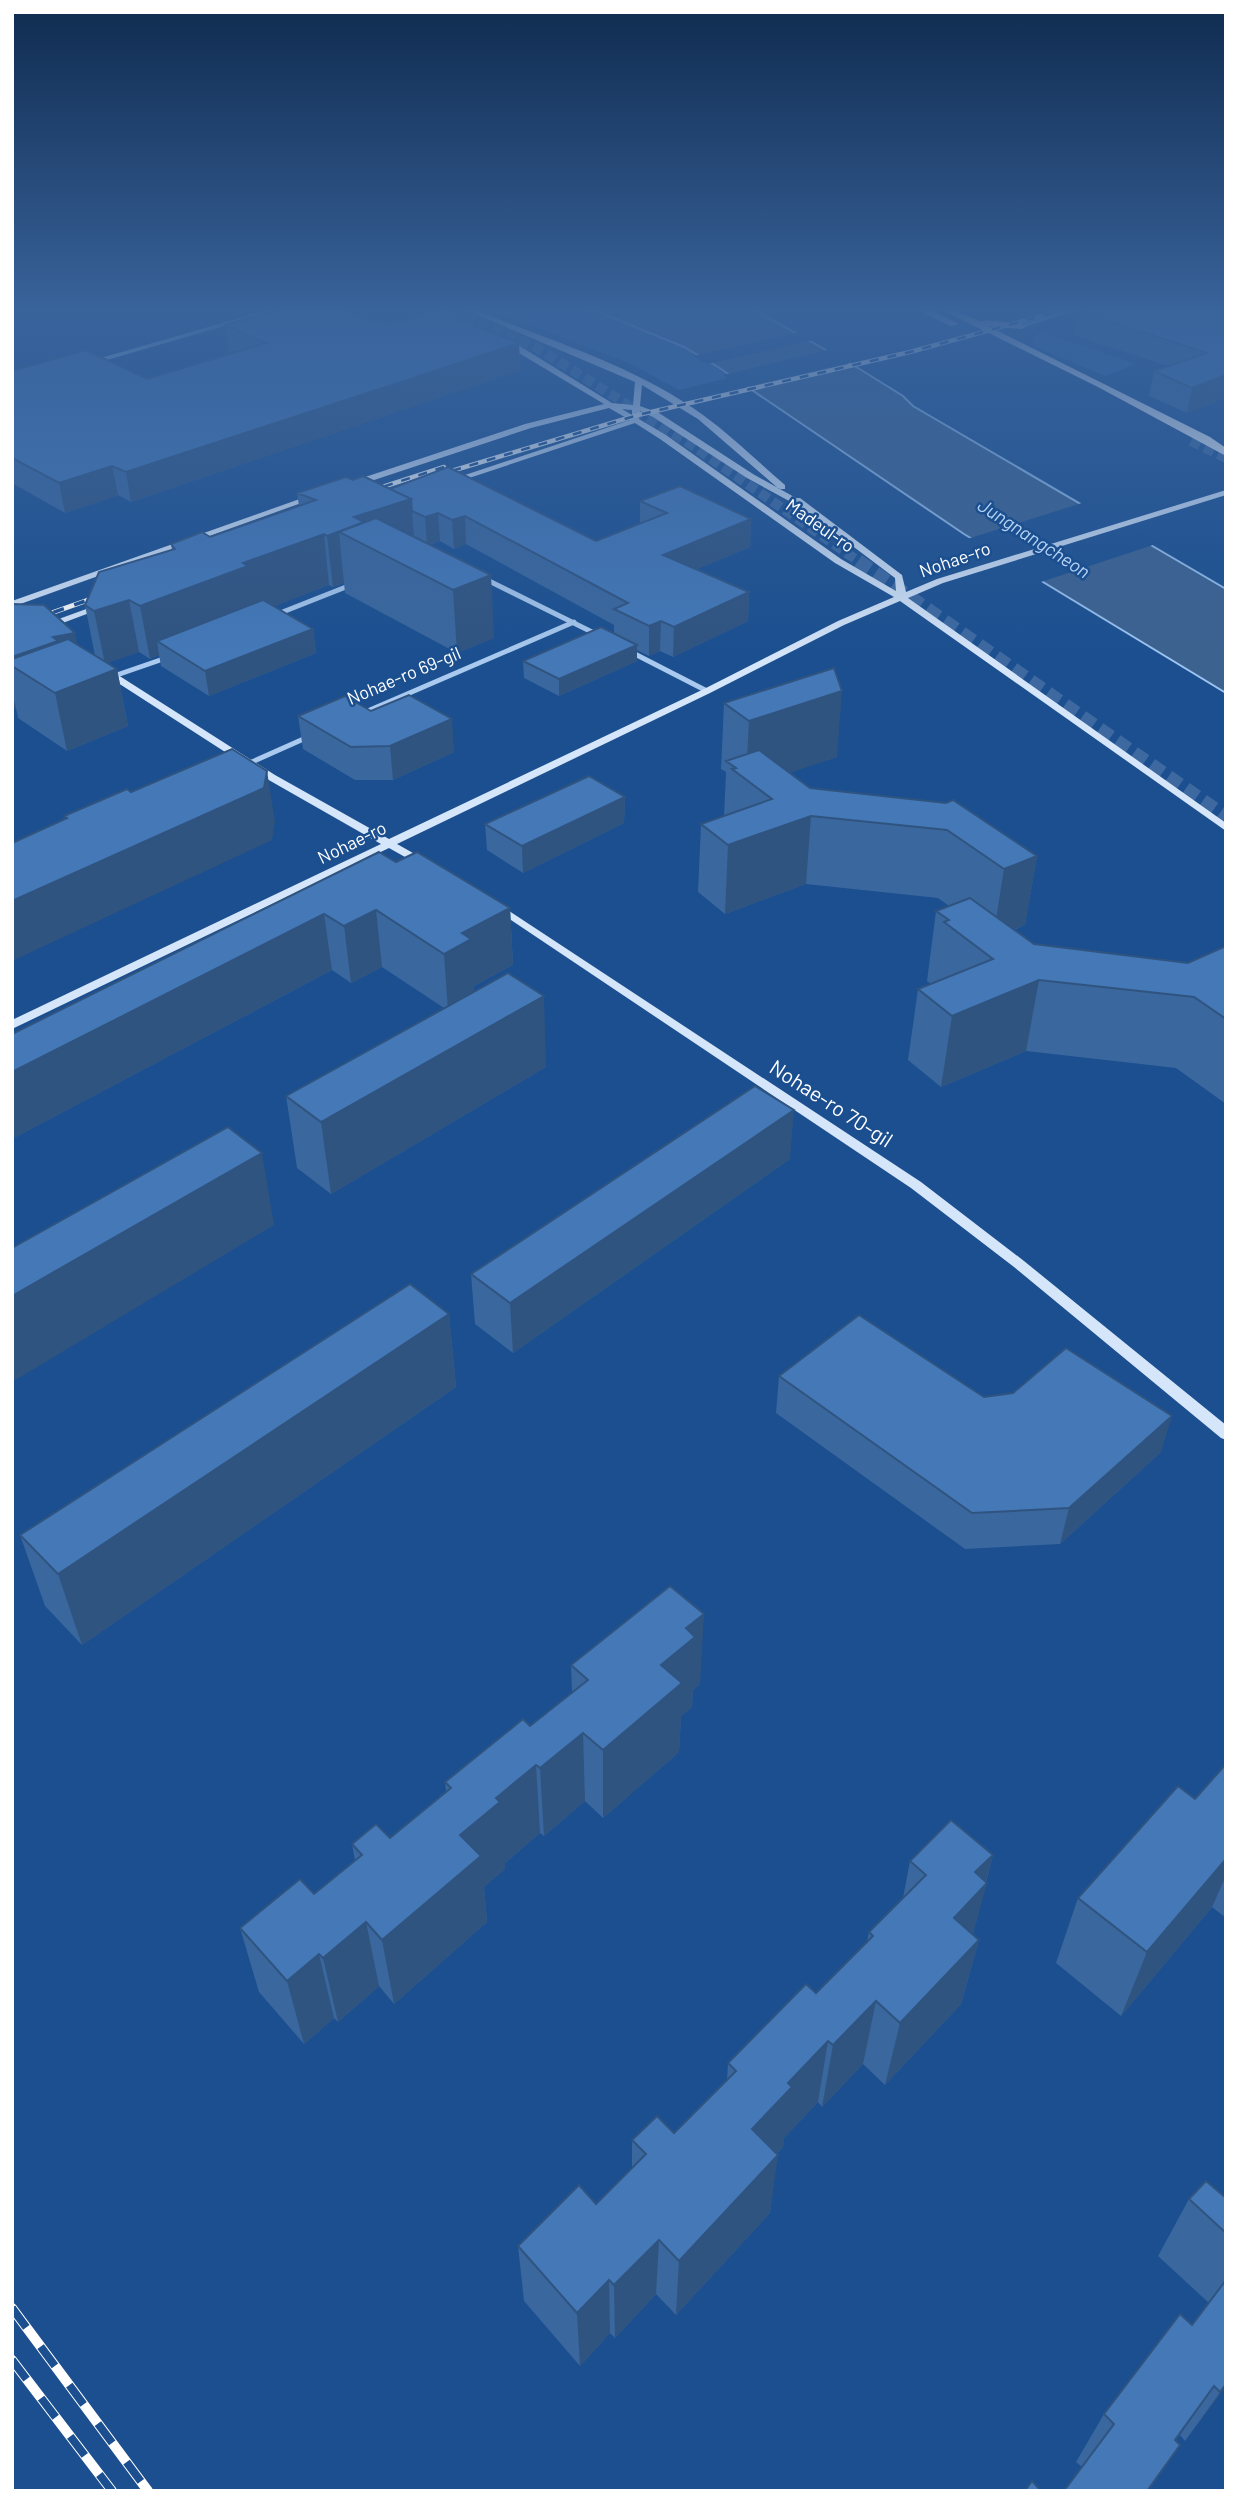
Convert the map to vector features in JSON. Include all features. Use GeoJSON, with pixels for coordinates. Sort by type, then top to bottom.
{"type":"FeatureCollection","features":[{"type":"Feature","properties":{"kind":"highway"},"geometry":{"type":"LineString","coordinates":[[1158,425],[1191,441]]}},
{"type":"Feature","properties":{"kind":"highway"},"geometry":{"type":"LineString","coordinates":[[1179,425],[1226,453]]}},
{"type":"Feature","properties":{"kind":"highway"},"geometry":{"type":"LineString","coordinates":[[1187,429],[1226,438]]}},
{"type":"Feature","properties":{"kind":"main road"},"geometry":{"type":"LineString","coordinates":[[337,489],[533,425]]}},
{"type":"Feature","properties":{"kind":"main road"},"geometry":{"type":"LineString","coordinates":[[442,484],[623,425]]}},
{"type":"Feature","properties":{"kind":"main road","name":"Madeul-ro"},"geometry":{"type":"LineString","coordinates":[[642,425],[663,437],[838,561],[902,598],[1226,828]]}},
{"type":"Feature","properties":{"kind":"main road"},"geometry":{"type":"LineString","coordinates":[[671,425],[750,476],[804,506]]}},
{"type":"Feature","properties":{"kind":"main road","name":"Madeul-ro"},"geometry":{"type":"LineString","coordinates":[[710,425],[804,506],[899,577],[902,598]]}},
{"type":"Feature","properties":{"kind":"main road"},"geometry":{"type":"LineString","coordinates":[[593,434],[624,430],[663,437]]}},
{"type":"Feature","properties":{"kind":"main road","name":"Nohae-ro"},"geometry":{"type":"LineString","coordinates":[[14,1023],[707,691],[841,623],[940,581],[1226,492]]}},
{"type":"Feature","properties":{"kind":"main road"},"geometry":{"type":"LineString","coordinates":[[12,604],[324,494]]}},
{"type":"Feature","properties":{"kind":"main road"},"geometry":{"type":"LineString","coordinates":[[12,639],[118,600]]}},
{"type":"Feature","properties":{"kind":"main road"},"geometry":{"type":"LineString","coordinates":[[89,661],[245,765],[436,870]]}},
{"type":"Feature","properties":{"kind":"main road","name":"Nohae-ro 70-gil"},"geometry":{"type":"LineString","coordinates":[[487,900],[916,1185],[1019,1264],[1226,1434]]}},
{"type":"Feature","properties":{"kind":"street"},"geometry":{"type":"LineString","coordinates":[[480,576],[607,639]]}},
{"type":"Feature","properties":{"kind":"street"},"geometry":{"type":"LineString","coordinates":[[267,619],[356,583]]}},
{"type":"Feature","properties":{"kind":"street","name":"Nohae-ro 69-gil"},"geometry":{"type":"LineString","coordinates":[[358,716],[574,622]]}},
{"type":"Feature","properties":{"kind":"street"},"geometry":{"type":"LineString","coordinates":[[618,645],[707,691]]}},
{"type":"Feature","properties":{"kind":"street"},"geometry":{"type":"LineString","coordinates":[[100,681],[177,654]]}},
{"type":"Feature","properties":{"kind":"street"},"geometry":{"type":"LineString","coordinates":[[245,765],[319,732]]}},
{"type":"Feature","properties":{"kind":"water","name":"Jungnangcheon"},"geometry":{"type":"Polygon","coordinates":[[[803,425],[945,425],[1226,589],[1226,693],[964,534],[803,425]]]}},
{"type":"Feature","properties":{"kind":"pier"},"geometry":{"type":"Polygon","coordinates":[[[1085,502],[1156,544],[1038,583],[967,539],[1085,502]]]}},
{"type":"Feature","properties":{"kind":"building"},"geometry":{"type":"Polygon","coordinates":[[[12,425],[270,425],[126,472],[112,466],[59,483],[12,458],[12,425]]]}},
{"type":"Feature","properties":{"kind":"building"},"geometry":{"type":"Polygon","coordinates":[[[448,467],[596,541],[667,513],[640,501],[680,486],[751,519],[663,555],[749,592],[674,627],[661,621],[649,626],[614,609],[628,603],[465,516],[452,520],[438,513],[425,517],[412,511],[411,499],[390,489],[448,467]]]}},
{"type":"Feature","properties":{"kind":"building"},"geometry":{"type":"Polygon","coordinates":[[[363,476],[411,499],[354,517],[364,522],[243,563],[248,566],[140,606],[129,600],[94,611],[85,605],[99,572],[175,549],[171,544],[202,532],[210,537],[316,500],[297,493],[346,477],[353,480],[363,476]]]}},
{"type":"Feature","properties":{"kind":"building"},"geometry":{"type":"Polygon","coordinates":[[[376,518],[491,575],[453,590],[339,532],[376,518]]]}},
{"type":"Feature","properties":{"kind":"building"},"geometry":{"type":"Polygon","coordinates":[[[263,600],[313,629],[205,671],[157,641],[263,600]]]}},
{"type":"Feature","properties":{"kind":"building"},"geometry":{"type":"Polygon","coordinates":[[[12,604],[44,605],[75,633],[53,637],[58,641],[12,657],[12,604]]]}},
{"type":"Feature","properties":{"kind":"building"},"geometry":{"type":"Polygon","coordinates":[[[601,627],[637,645],[559,679],[523,661],[601,627]]]}},
{"type":"Feature","properties":{"kind":"building"},"geometry":{"type":"Polygon","coordinates":[[[68,639],[117,669],[55,693],[12,666],[12,659],[68,639]]]}},
{"type":"Feature","properties":{"kind":"building"},"geometry":{"type":"Polygon","coordinates":[[[834,668],[842,691],[749,721],[724,703],[834,668]]]}},
{"type":"Feature","properties":{"kind":"building"},"geometry":{"type":"Polygon","coordinates":[[[409,695],[452,719],[390,746],[351,747],[298,716],[345,696],[371,711],[409,695]]]}},
{"type":"Feature","properties":{"kind":"building"},"geometry":{"type":"Polygon","coordinates":[[[232,749],[267,771],[264,788],[12,901],[12,843],[67,818],[64,816],[127,789],[131,792],[232,749]]]}},
{"type":"Feature","properties":{"kind":"building"},"geometry":{"type":"Polygon","coordinates":[[[759,750],[810,788],[946,803],[953,800],[1037,856],[1004,869],[947,830],[811,816],[728,845],[701,824],[772,799],[732,769],[736,768],[726,761],[759,750]]]}},
{"type":"Feature","properties":{"kind":"building"},"geometry":{"type":"Polygon","coordinates":[[[589,776],[625,797],[522,846],[485,824],[589,776]]]}},
{"type":"Feature","properties":{"kind":"building"},"geometry":{"type":"Polygon","coordinates":[[[379,852],[396,862],[417,852],[510,908],[462,933],[471,939],[444,954],[376,910],[344,926],[324,914],[12,1072],[12,1034],[379,852]]]}},
{"type":"Feature","properties":{"kind":"building"},"geometry":{"type":"Polygon","coordinates":[[[970,898],[1034,944],[1188,963],[1226,946],[1226,1019],[1194,997],[1039,980],[952,1016],[918,989],[993,959],[944,922],[949,920],[936,911],[970,898]]]}},
{"type":"Feature","properties":{"kind":"building"},"geometry":{"type":"Polygon","coordinates":[[[508,973],[544,996],[321,1122],[286,1096],[508,973]]]}},
{"type":"Feature","properties":{"kind":"building"},"geometry":{"type":"Polygon","coordinates":[[[755,1086],[794,1110],[510,1303],[471,1274],[755,1086]]]}},
{"type":"Feature","properties":{"kind":"building"},"geometry":{"type":"Polygon","coordinates":[[[228,1127],[262,1153],[12,1296],[12,1248],[228,1127]]]}},
{"type":"Feature","properties":{"kind":"building"},"geometry":{"type":"Polygon","coordinates":[[[410,1284],[449,1314],[58,1574],[20,1535],[410,1284]]]}},
{"type":"Feature","properties":{"kind":"building"},"geometry":{"type":"Polygon","coordinates":[[[859,1315],[984,1397],[1013,1393],[1066,1348],[1172,1416],[1069,1508],[972,1513],[779,1376],[859,1315]]]}},
{"type":"Feature","properties":{"kind":"building"},"geometry":{"type":"Polygon","coordinates":[[[670,1586],[704,1614],[686,1628],[695,1637],[661,1665],[682,1683],[603,1750],[583,1733],[540,1768],[536,1765],[496,1798],[500,1802],[460,1835],[481,1856],[382,1940],[366,1922],[323,1958],[319,1954],[287,1981],[240,1928],[300,1879],[314,1894],[362,1855],[352,1844],[376,1824],[390,1838],[451,1788],[445,1782],[523,1719],[530,1726],[588,1680],[571,1665],[670,1586]]]}},
{"type":"Feature","properties":{"kind":"building"},"geometry":{"type":"Polygon","coordinates":[[[1226,1764],[1226,1859],[1147,1952],[1078,1898],[1178,1786],[1195,1799],[1226,1764]]]}},
{"type":"Feature","properties":{"kind":"building"},"geometry":{"type":"Polygon","coordinates":[[[951,1820],[993,1855],[975,1872],[987,1883],[954,1918],[979,1940],[900,2023],[876,2001],[833,2045],[828,2041],[788,2083],[792,2087],[752,2129],[778,2155],[679,2261],[659,2240],[614,2285],[609,2280],[577,2313],[518,2246],[579,2185],[596,2204],[646,2154],[632,2140],[657,2116],[674,2133],[736,2071],[728,2063],[806,1984],[816,1993],[873,1936],[869,1932],[926,1875],[910,1861],[951,1820]]]}},
{"type":"Feature","properties":{"kind":"building"},"geometry":{"type":"Polygon","coordinates":[[[1206,2181],[1226,2198],[1226,2233],[1189,2199],[1206,2181]]]}},
{"type":"Feature","properties":{"kind":"building"},"geometry":{"type":"Polygon","coordinates":[[[1226,2280],[1226,2384],[1220,2392],[1214,2386],[1175,2440],[1180,2445],[1147,2491],[1064,2491],[1114,2424],[1104,2414],[1180,2314],[1192,2325],[1226,2280]]]}},
{"type":"Feature","properties":{"kind":"building"},"geometry":{"type":"Polygon","coordinates":[[[1032,2481],[1041,2491],[1025,2491],[1032,2481]]]}},
{"type":"Feature","properties":{"kind":"tunnel"},"geometry":{"type":"LineString","coordinates":[[659,425],[861,563]]}},
{"type":"Feature","properties":{"kind":"tunnel"},"geometry":{"type":"LineString","coordinates":[[1191,441],[1226,458]]}},
{"type":"Feature","properties":{"kind":"tunnel"},"geometry":{"type":"LineString","coordinates":[[858,561],[1226,817]]}},
{"type":"Feature","properties":{"kind":"railway"},"geometry":{"type":"LineString","coordinates":[[435,476],[605,425]]}},
{"type":"Feature","properties":{"kind":"railway"},"geometry":{"type":"LineString","coordinates":[[367,492],[444,467]]}},
{"type":"Feature","properties":{"kind":"railway"},"geometry":{"type":"LineString","coordinates":[[12,627],[105,594]]}},
{"type":"Feature","properties":{"kind":"railway"},"geometry":{"type":"LineString","coordinates":[[12,2308],[148,2491]]}},
{"type":"Feature","properties":{"kind":"railway"},"geometry":{"type":"LineString","coordinates":[[12,2360],[112,2491]]}}]}
